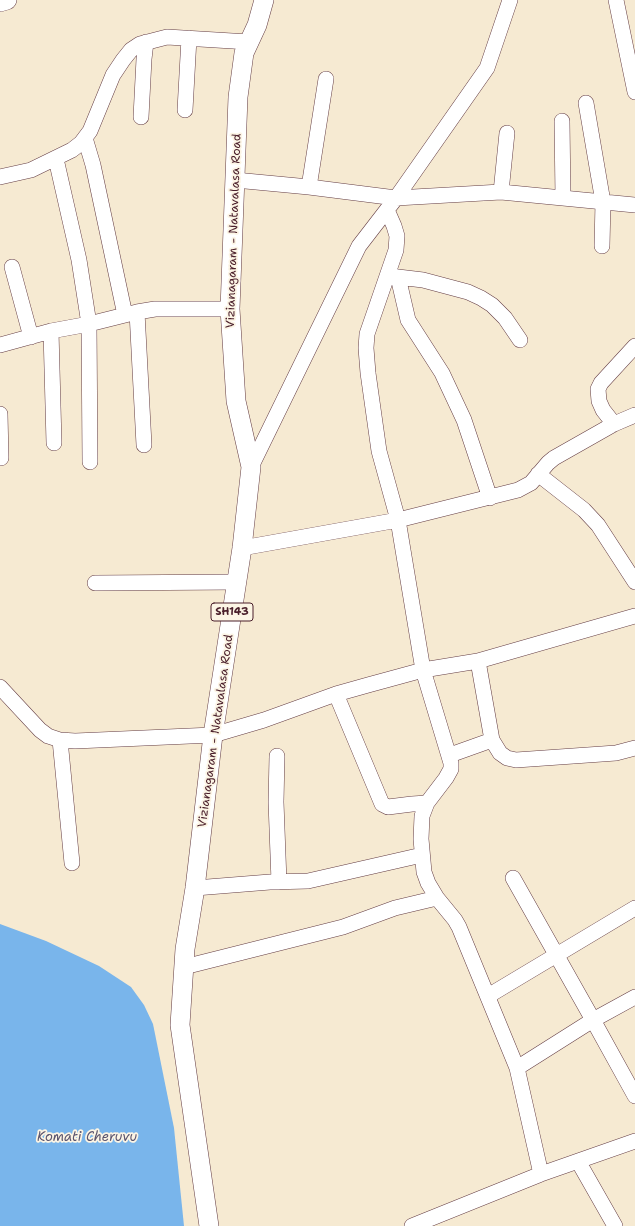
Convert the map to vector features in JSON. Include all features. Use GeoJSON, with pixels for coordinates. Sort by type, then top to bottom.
{"type":"FeatureCollection","features":[{"type":"Feature","properties":{"kind":"main road"},"geometry":{"type":"LineString","coordinates":[[0,2],[7,0]]}},
{"type":"Feature","properties":{"kind":"main road","name":"Vizianagaram - Natavalasa Road"},"geometry":{"type":"LineString","coordinates":[[209,1226],[202,1168],[180,1025],[185,949],[195,888],[213,735],[242,548],[251,466],[236,401],[230,309],[238,97],[244,53],[257,25],[264,0]]}},
{"type":"Feature","properties":{"kind":"street"},"geometry":{"type":"LineString","coordinates":[[251,466],[359,246],[396,198],[488,68],[510,0]]}},
{"type":"Feature","properties":{"kind":"street"},"geometry":{"type":"LineString","coordinates":[[616,0],[635,92]]}},
{"type":"Feature","properties":{"kind":"street"},"geometry":{"type":"LineString","coordinates":[[0,176],[31,170],[56,159],[72,150],[85,138],[114,75],[131,50],[146,42],[167,37],[249,42]]}},
{"type":"Feature","properties":{"kind":"street"},"geometry":{"type":"LineString","coordinates":[[185,110],[189,38]]}},
{"type":"Feature","properties":{"kind":"street"},"geometry":{"type":"LineString","coordinates":[[141,117],[146,42]]}},
{"type":"Feature","properties":{"kind":"street"},"geometry":{"type":"LineString","coordinates":[[309,187],[326,79]]}},
{"type":"Feature","properties":{"kind":"street"},"geometry":{"type":"LineString","coordinates":[[586,103],[603,202],[602,246]]}},
{"type":"Feature","properties":{"kind":"street"},"geometry":{"type":"LineString","coordinates":[[562,122],[563,198]]}},
{"type":"Feature","properties":{"kind":"street"},"geometry":{"type":"LineString","coordinates":[[501,192],[507,133]]}},
{"type":"Feature","properties":{"kind":"street"},"geometry":{"type":"LineString","coordinates":[[85,138],[131,314],[144,445]]}},
{"type":"Feature","properties":{"kind":"street"},"geometry":{"type":"LineString","coordinates":[[56,159],[80,260],[90,324],[90,462]]}},
{"type":"Feature","properties":{"kind":"street"},"geometry":{"type":"LineString","coordinates":[[235,180],[309,187],[396,198],[501,192],[635,205]]}},
{"type":"Feature","properties":{"kind":"street"},"geometry":{"type":"LineString","coordinates":[[387,210],[397,236],[393,276],[367,334],[366,348],[368,373],[379,451],[398,520],[423,670],[452,763],[451,769],[446,778],[427,803],[422,816],[421,839],[424,872],[428,883],[437,898],[459,927],[516,1068],[541,1174]]}},
{"type":"Feature","properties":{"kind":"street"},"geometry":{"type":"LineString","coordinates":[[12,267],[31,337]]}},
{"type":"Feature","properties":{"kind":"street"},"geometry":{"type":"LineString","coordinates":[[393,276],[423,280],[468,292],[481,298],[492,305],[505,318],[520,340]]}},
{"type":"Feature","properties":{"kind":"street"},"geometry":{"type":"LineString","coordinates":[[393,276],[408,320],[442,373],[464,420],[490,498]]}},
{"type":"Feature","properties":{"kind":"street"},"geometry":{"type":"LineString","coordinates":[[0,346],[51,331],[154,310],[230,309]]}},
{"type":"Feature","properties":{"kind":"street"},"geometry":{"type":"LineString","coordinates":[[51,331],[54,443]]}},
{"type":"Feature","properties":{"kind":"street"},"geometry":{"type":"LineString","coordinates":[[614,424],[603,410],[599,401],[598,389],[601,383],[635,346]]}},
{"type":"Feature","properties":{"kind":"street"},"geometry":{"type":"LineString","coordinates":[[0,414],[1,458]]}},
{"type":"Feature","properties":{"kind":"street"},"geometry":{"type":"LineString","coordinates":[[242,548],[398,520],[490,498],[525,487],[531,483],[554,458],[614,424],[635,415]]}},
{"type":"Feature","properties":{"kind":"street"},"geometry":{"type":"LineString","coordinates":[[538,474],[584,510],[598,525],[635,582]]}},
{"type":"Feature","properties":{"kind":"street"},"geometry":{"type":"LineString","coordinates":[[95,583],[237,582]]}},
{"type":"Feature","properties":{"kind":"street"},"geometry":{"type":"LineString","coordinates":[[0,688],[40,730],[48,736],[60,740],[75,741],[213,735],[264,720],[336,694],[423,670],[478,661],[635,616]]}},
{"type":"Feature","properties":{"kind":"street"},"geometry":{"type":"LineString","coordinates":[[478,661],[492,740],[504,756],[516,760],[616,753],[635,748]]}},
{"type":"Feature","properties":{"kind":"street"},"geometry":{"type":"LineString","coordinates":[[336,694],[382,804],[388,807],[427,803]]}},
{"type":"Feature","properties":{"kind":"street"},"geometry":{"type":"LineString","coordinates":[[60,740],[72,863]]}},
{"type":"Feature","properties":{"kind":"street"},"geometry":{"type":"LineString","coordinates":[[450,755],[492,740]]}},
{"type":"Feature","properties":{"kind":"street"},"geometry":{"type":"LineString","coordinates":[[277,756],[276,802],[279,882]]}},
{"type":"Feature","properties":{"kind":"street"},"geometry":{"type":"LineString","coordinates":[[195,888],[308,881],[422,855]]}},
{"type":"Feature","properties":{"kind":"street"},"geometry":{"type":"LineString","coordinates":[[513,878],[635,1096]]}},
{"type":"Feature","properties":{"kind":"street"},"geometry":{"type":"LineString","coordinates":[[184,967],[343,927],[395,908],[437,898]]}},
{"type":"Feature","properties":{"kind":"street"},"geometry":{"type":"LineString","coordinates":[[488,996],[635,908]]}},
{"type":"Feature","properties":{"kind":"street"},"geometry":{"type":"LineString","coordinates":[[516,1068],[593,1020],[635,997]]}},
{"type":"Feature","properties":{"kind":"street"},"geometry":{"type":"LineString","coordinates":[[412,1226],[541,1174],[635,1140]]}},
{"type":"Feature","properties":{"kind":"street"},"geometry":{"type":"LineString","coordinates":[[578,1161],[615,1226]]}},
{"type":"Feature","properties":{"kind":"water","name":"Komati Cheruvu"},"geometry":{"type":"Polygon","coordinates":[[[0,924],[46,941],[99,966],[131,987],[144,1005],[153,1024],[174,1128],[184,1226],[0,1226],[0,924]]]}}]}
